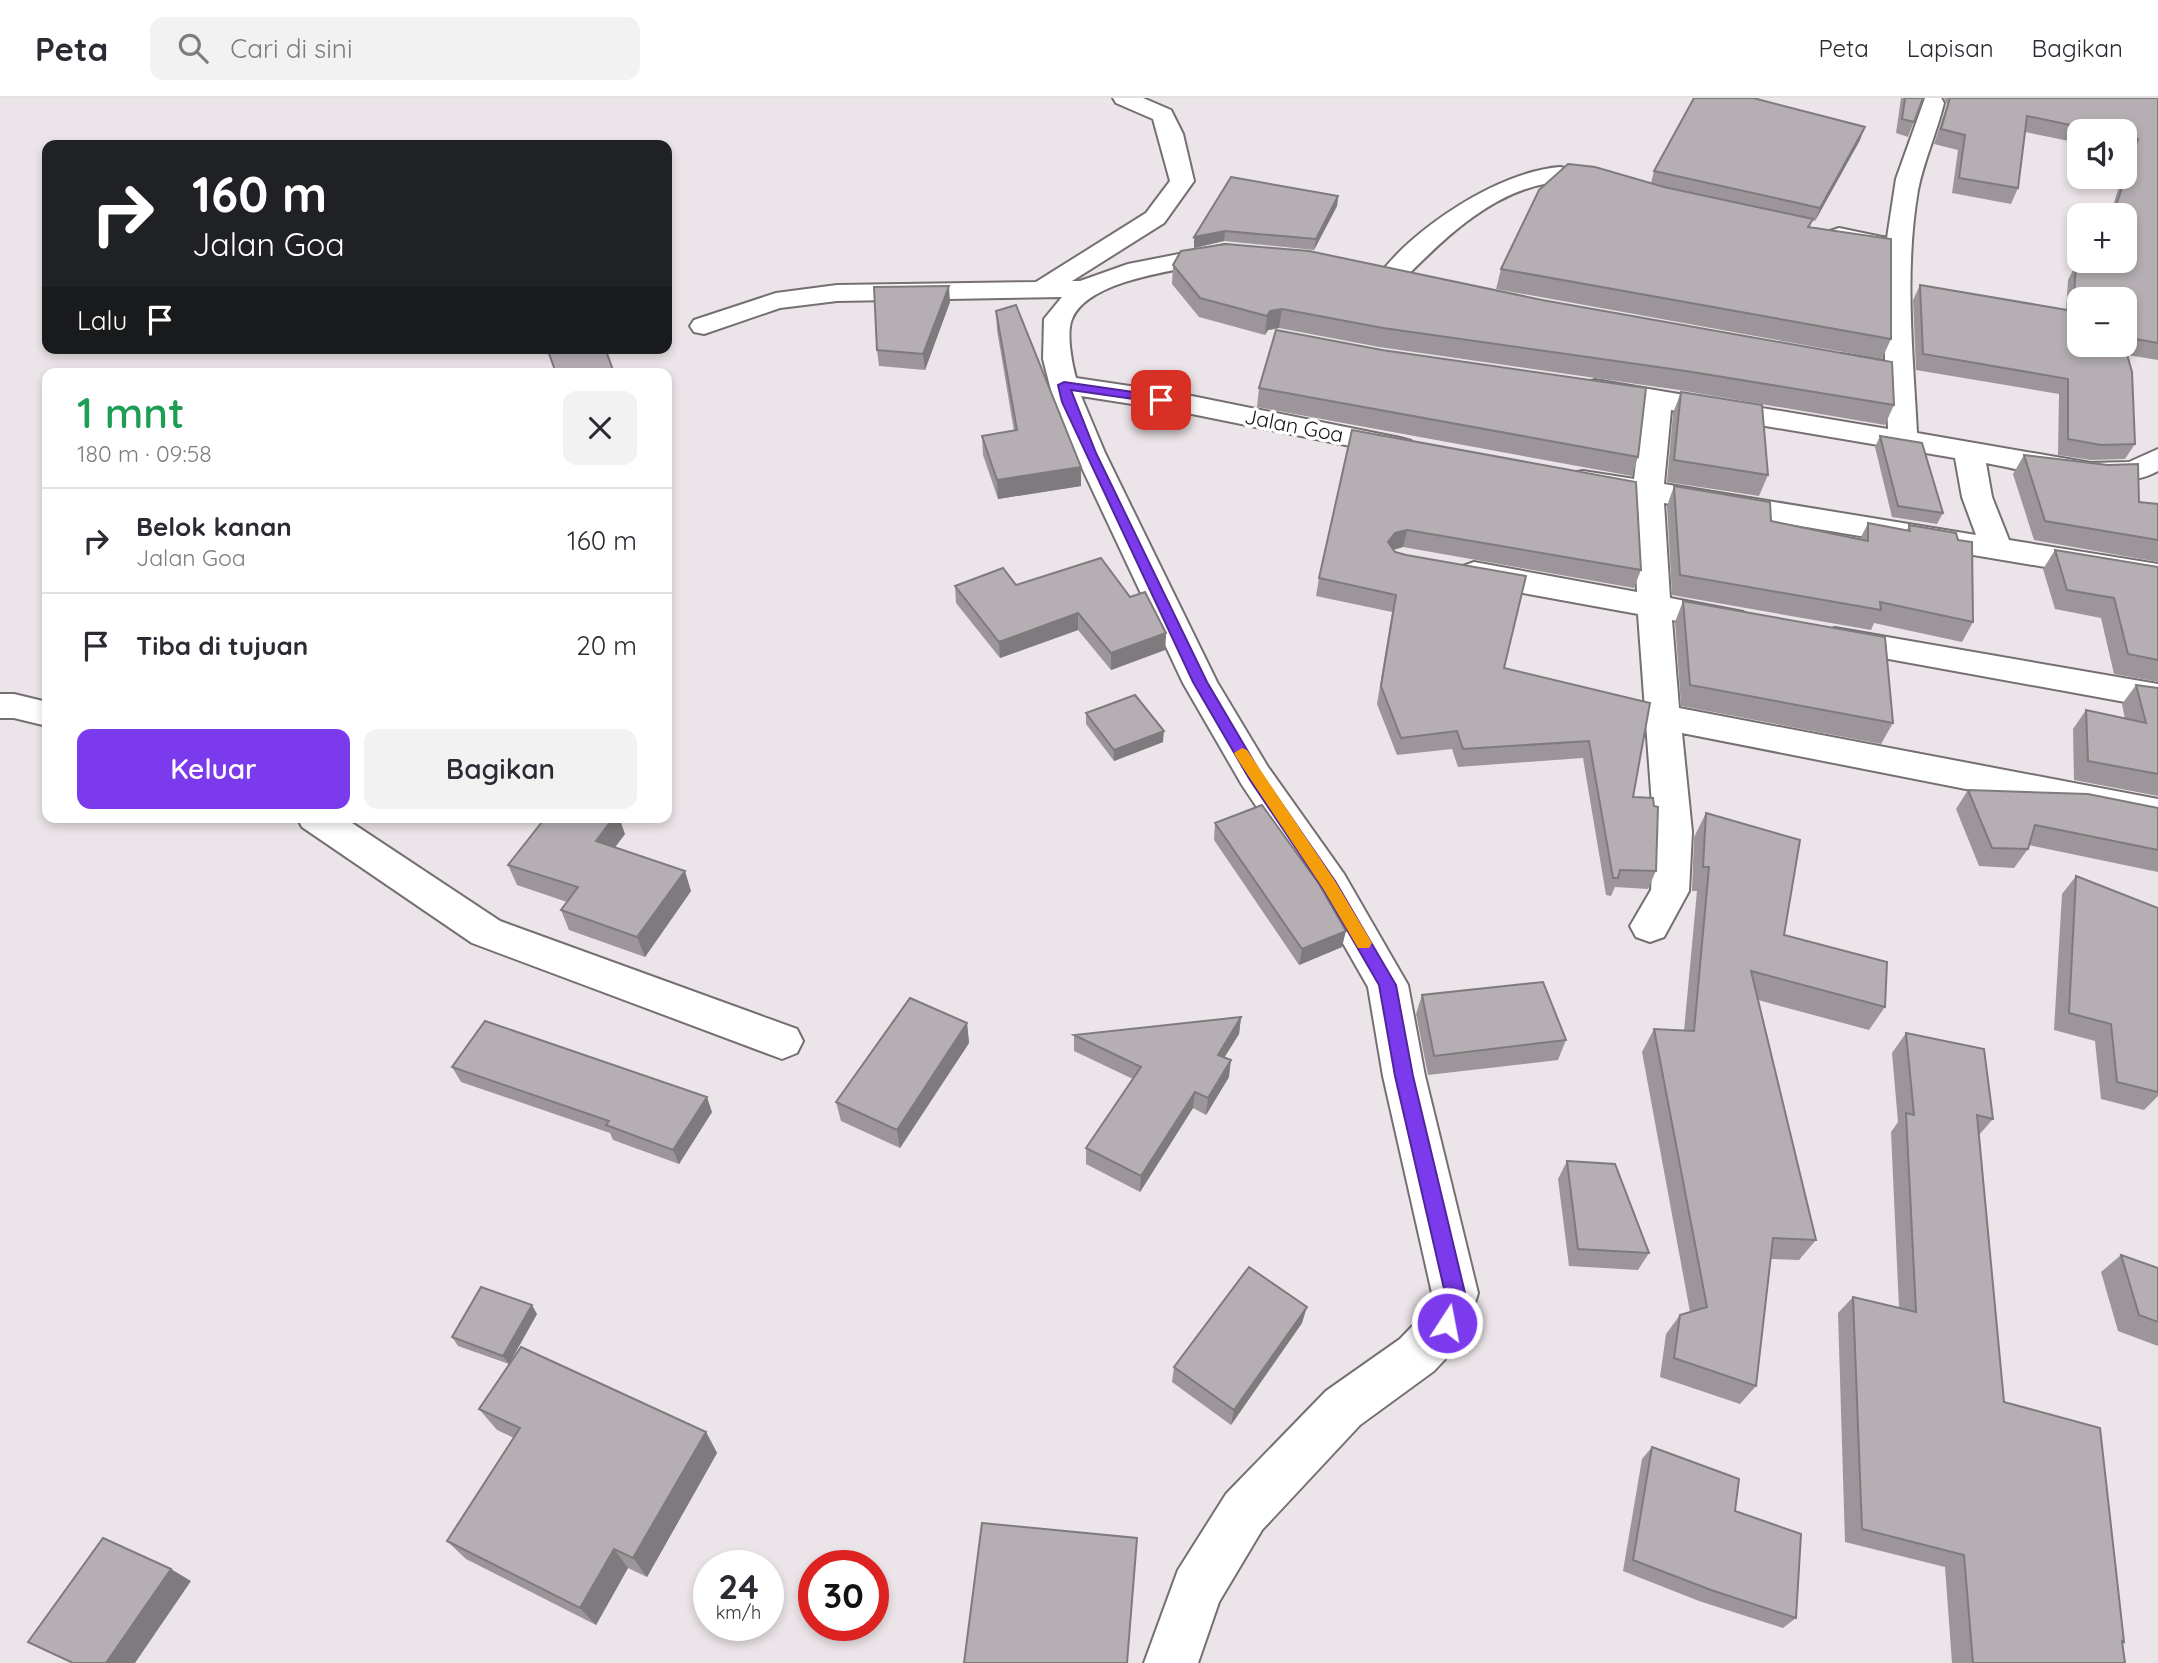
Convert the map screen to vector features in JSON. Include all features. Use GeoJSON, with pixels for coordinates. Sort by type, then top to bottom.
{"type":"FeatureCollection","features":[{"type":"Feature","properties":{"kind":"street"},"geometry":{"type":"LineString","coordinates":[[1039,290],[1155,218],[1182,181],[1171,134],[1163,115],[1124,98]]}},
{"type":"Feature","properties":{"kind":"street"},"geometry":{"type":"LineString","coordinates":[[1903,440],[1900,248],[1906,186],[1933,103]]}},
{"type":"Feature","properties":{"kind":"street"},"geometry":{"type":"LineString","coordinates":[[1426,286],[1378,274],[1413,253],[1485,200],[1523,182],[1552,175],[1580,176],[1630,190]]}},
{"type":"Feature","properties":{"kind":"street"},"geometry":{"type":"LineString","coordinates":[[1821,232],[1900,248]]}},
{"type":"Feature","properties":{"kind":"street"},"geometry":{"type":"LineString","coordinates":[[704,326],[755,307],[799,297],[837,293],[1083,289],[1128,272],[1184,260],[1224,253],[1247,254]]}},
{"type":"Feature","properties":{"kind":"street"},"geometry":{"type":"LineString","coordinates":[[1083,289],[1058,319],[1058,359],[1068,402],[1200,682],[1255,776],[1330,885],[1388,985],[1404,1076],[1455,1293],[1447,1323],[1417,1355],[1343,1408],[1244,1512],[1197,1589],[1171,1663]]}},
{"type":"Feature","properties":{"kind":"street"},"geometry":{"type":"LineString","coordinates":[[1815,357],[1902,373]]}},
{"type":"Feature","properties":{"kind":"street","name":"Jalan Goa"},"geometry":{"type":"LineString","coordinates":[[1064,385],[1177,402],[1430,453]]}},
{"type":"Feature","properties":{"kind":"street"},"geometry":{"type":"LineString","coordinates":[[1572,386],[1658,398],[2091,472],[2135,471],[2158,457]]}},
{"type":"Feature","properties":{"kind":"street"},"geometry":{"type":"LineString","coordinates":[[1650,926],[1670,891],[1674,832],[1662,717],[1648,490],[1658,398]]}},
{"type":"Feature","properties":{"kind":"street"},"geometry":{"type":"LineString","coordinates":[[1969,451],[1977,497],[1996,547]]}},
{"type":"Feature","properties":{"kind":"street"},"geometry":{"type":"LineString","coordinates":[[1549,475],[2158,575]]}},
{"type":"Feature","properties":{"kind":"street"},"geometry":{"type":"LineString","coordinates":[[1442,568],[1763,626]]}},
{"type":"Feature","properties":{"kind":"street"},"geometry":{"type":"LineString","coordinates":[[1804,633],[2158,696]]}},
{"type":"Feature","properties":{"kind":"street"},"geometry":{"type":"LineString","coordinates":[[0,706],[14,706],[42,713]]}},
{"type":"Feature","properties":{"kind":"street"},"geometry":{"type":"LineString","coordinates":[[1662,717],[2158,813]]}},
{"type":"Feature","properties":{"kind":"street"},"geometry":{"type":"LineString","coordinates":[[324,823],[486,932],[782,1041]]}},
{"type":"Feature","properties":{"kind":"building"},"geometry":{"type":"Polygon","coordinates":[[[1694,98],[1753,98],[1865,127],[1820,208],[1654,171],[1694,98]]]}},
{"type":"Feature","properties":{"kind":"building"},"geometry":{"type":"Polygon","coordinates":[[[1905,98],[1923,98],[1914,122],[1902,119],[1905,98]]]}},
{"type":"Feature","properties":{"kind":"building"},"geometry":{"type":"Polygon","coordinates":[[[1950,98],[2158,98],[2158,343],[2137,339],[2137,287],[2075,287],[2075,273],[2137,273],[2137,203],[2117,203],[2122,189],[2137,189],[2137,119],[2067,119],[2067,124],[2027,116],[2018,188],[1959,178],[1965,135],[1941,129],[1950,98]]]}},
{"type":"Feature","properties":{"kind":"building"},"geometry":{"type":"Polygon","coordinates":[[[1568,164],[1595,167],[1664,187],[1813,219],[1808,227],[1891,239],[1891,339],[1501,269],[1539,190],[1568,164]]]}},
{"type":"Feature","properties":{"kind":"building"},"geometry":{"type":"Polygon","coordinates":[[[1231,177],[1338,196],[1316,239],[1225,231],[1194,237],[1231,177]]]}},
{"type":"Feature","properties":{"kind":"building"},"geometry":{"type":"Polygon","coordinates":[[[1226,244],[1309,251],[1542,300],[1892,362],[1894,405],[1686,371],[1383,328],[1282,309],[1270,311],[1267,316],[1200,298],[1173,265],[1181,251],[1226,244]]]}},
{"type":"Feature","properties":{"kind":"building"},"geometry":{"type":"Polygon","coordinates":[[[1920,285],[2067,310],[2067,357],[2128,357],[2132,372],[2135,444],[2101,445],[2068,439],[2068,379],[1923,354],[1920,285]]]}},
{"type":"Feature","properties":{"kind":"building"},"geometry":{"type":"Polygon","coordinates":[[[949,286],[923,354],[877,350],[874,287],[949,286]]]}},
{"type":"Feature","properties":{"kind":"building"},"geometry":{"type":"Polygon","coordinates":[[[1016,305],[1081,467],[997,480],[982,436],[1017,430],[996,311],[1016,305]]]}},
{"type":"Feature","properties":{"kind":"building"},"geometry":{"type":"Polygon","coordinates":[[[1276,330],[1382,350],[1646,388],[1638,457],[1259,388],[1276,330]]]}},
{"type":"Feature","properties":{"kind":"building"},"geometry":{"type":"Polygon","coordinates":[[[549,354],[607,354],[612,368],[554,368],[549,354]]]}},
{"type":"Feature","properties":{"kind":"building"},"geometry":{"type":"Polygon","coordinates":[[[1681,392],[1762,405],[1768,475],[1674,460],[1681,392]]]}},
{"type":"Feature","properties":{"kind":"building"},"geometry":{"type":"Polygon","coordinates":[[[1352,430],[1636,482],[1641,570],[1407,530],[1395,533],[1388,542],[1395,552],[1406,555],[1526,576],[1504,668],[1650,703],[1633,797],[1653,798],[1654,806],[1658,807],[1656,871],[1620,870],[1618,878],[1613,878],[1589,741],[1463,749],[1457,731],[1401,738],[1381,686],[1396,595],[1319,578],[1352,430]]]}},
{"type":"Feature","properties":{"kind":"building"},"geometry":{"type":"Polygon","coordinates":[[[1880,436],[1922,443],[1943,513],[1898,506],[1880,436]]]}},
{"type":"Feature","properties":{"kind":"building"},"geometry":{"type":"Polygon","coordinates":[[[2024,455],[2108,465],[2138,464],[2139,502],[2158,504],[2158,540],[2045,521],[2024,455]]]}},
{"type":"Feature","properties":{"kind":"building"},"geometry":{"type":"Polygon","coordinates":[[[1674,486],[1770,502],[1771,521],[1868,541],[1868,523],[1910,531],[1909,525],[1956,533],[1958,540],[1972,542],[1973,622],[1880,602],[1881,610],[1680,575],[1674,486]]]}},
{"type":"Feature","properties":{"kind":"building"},"geometry":{"type":"Polygon","coordinates":[[[2055,550],[2158,567],[2158,660],[2128,654],[2114,598],[2067,590],[2055,550]]]}},
{"type":"Feature","properties":{"kind":"building"},"geometry":{"type":"Polygon","coordinates":[[[1101,558],[1130,597],[1145,592],[1166,633],[1111,653],[1078,613],[999,642],[955,586],[1003,568],[1016,585],[1101,558]]]}},
{"type":"Feature","properties":{"kind":"building"},"geometry":{"type":"Polygon","coordinates":[[[1683,601],[1885,637],[1893,723],[1690,685],[1683,601]]]}},
{"type":"Feature","properties":{"kind":"building"},"geometry":{"type":"Polygon","coordinates":[[[2136,685],[2158,688],[2158,774],[2088,761],[2086,710],[2146,723],[2136,685]]]}},
{"type":"Feature","properties":{"kind":"building"},"geometry":{"type":"Polygon","coordinates":[[[1135,695],[1164,731],[1114,750],[1086,713],[1135,695]]]}},
{"type":"Feature","properties":{"kind":"building"},"geometry":{"type":"Polygon","coordinates":[[[1968,790],[2088,794],[2158,808],[2158,850],[2035,825],[2028,849],[1992,848],[1968,790]]]}},
{"type":"Feature","properties":{"kind":"building"},"geometry":{"type":"Polygon","coordinates":[[[1262,805],[1319,884],[1346,931],[1302,949],[1215,823],[1262,805]]]}},
{"type":"Feature","properties":{"kind":"building"},"geometry":{"type":"Polygon","coordinates":[[[1706,813],[1800,840],[1784,935],[1887,962],[1885,1007],[1751,971],[1816,1240],[1773,1238],[1756,1386],[1674,1358],[1680,1315],[1707,1307],[1654,1029],[1694,1031],[1709,867],[1703,867],[1706,813]]]}},
{"type":"Feature","properties":{"kind":"building"},"geometry":{"type":"Polygon","coordinates":[[[541,823],[610,823],[596,841],[685,871],[637,937],[561,910],[578,887],[508,865],[541,823]]]}},
{"type":"Feature","properties":{"kind":"building"},"geometry":{"type":"Polygon","coordinates":[[[2076,876],[2158,908],[2158,1092],[2117,1082],[2111,1024],[2069,1013],[2076,876]]]}},
{"type":"Feature","properties":{"kind":"building"},"geometry":{"type":"Polygon","coordinates":[[[1543,982],[1566,1040],[1434,1056],[1422,995],[1543,982]]]}},
{"type":"Feature","properties":{"kind":"building"},"geometry":{"type":"Polygon","coordinates":[[[910,998],[967,1023],[897,1130],[836,1102],[910,998]]]}},
{"type":"Feature","properties":{"kind":"building"},"geometry":{"type":"Polygon","coordinates":[[[1241,1017],[1218,1055],[1231,1060],[1208,1098],[1195,1092],[1141,1176],[1086,1148],[1141,1067],[1074,1035],[1241,1017]]]}},
{"type":"Feature","properties":{"kind":"building"},"geometry":{"type":"Polygon","coordinates":[[[485,1021],[707,1097],[673,1150],[606,1125],[609,1121],[452,1067],[485,1021]]]}},
{"type":"Feature","properties":{"kind":"building"},"geometry":{"type":"Polygon","coordinates":[[[1906,1033],[1984,1049],[1993,1119],[1977,1115],[2004,1402],[2100,1428],[2125,1663],[1973,1663],[1964,1555],[1862,1529],[1853,1297],[1916,1312],[1906,1113],[1914,1115],[1906,1033]]]}},
{"type":"Feature","properties":{"kind":"building"},"geometry":{"type":"Polygon","coordinates":[[[1567,1161],[1615,1164],[1649,1253],[1578,1249],[1567,1161]]]}},
{"type":"Feature","properties":{"kind":"building"},"geometry":{"type":"Polygon","coordinates":[[[2121,1255],[2158,1268],[2158,1322],[2139,1315],[2121,1255]]]}},
{"type":"Feature","properties":{"kind":"building"},"geometry":{"type":"Polygon","coordinates":[[[1249,1267],[1307,1307],[1234,1410],[1174,1367],[1249,1267]]]}},
{"type":"Feature","properties":{"kind":"building"},"geometry":{"type":"Polygon","coordinates":[[[481,1287],[532,1305],[503,1356],[452,1337],[481,1287]]]}},
{"type":"Feature","properties":{"kind":"building"},"geometry":{"type":"Polygon","coordinates":[[[521,1347],[706,1432],[633,1558],[614,1549],[580,1608],[447,1541],[520,1428],[479,1409],[521,1347]]]}},
{"type":"Feature","properties":{"kind":"building"},"geometry":{"type":"Polygon","coordinates":[[[1652,1447],[1739,1479],[1735,1511],[1801,1534],[1796,1618],[1711,1590],[1633,1560],[1652,1447]]]}},
{"type":"Feature","properties":{"kind":"building"},"geometry":{"type":"Polygon","coordinates":[[[982,1523],[1137,1538],[1127,1663],[964,1663],[982,1523]]]}},
{"type":"Feature","properties":{"kind":"building"},"geometry":{"type":"Polygon","coordinates":[[[103,1538],[171,1569],[106,1663],[73,1663],[28,1642],[103,1538]]]}},
{"type":"Feature","properties":{"kind":"slow traffic"},"geometry":{"type":"LineString","coordinates":[[1242,753],[1330,885],[1363,943]]}},
{"type":"Feature","properties":{"kind":"route"},"geometry":{"type":"LineString","coordinates":[[1161,400],[1064,385],[1068,402],[1090,453],[1200,682],[1255,776],[1330,885],[1388,985],[1404,1076],[1455,1293],[1447,1323]]}}]}
